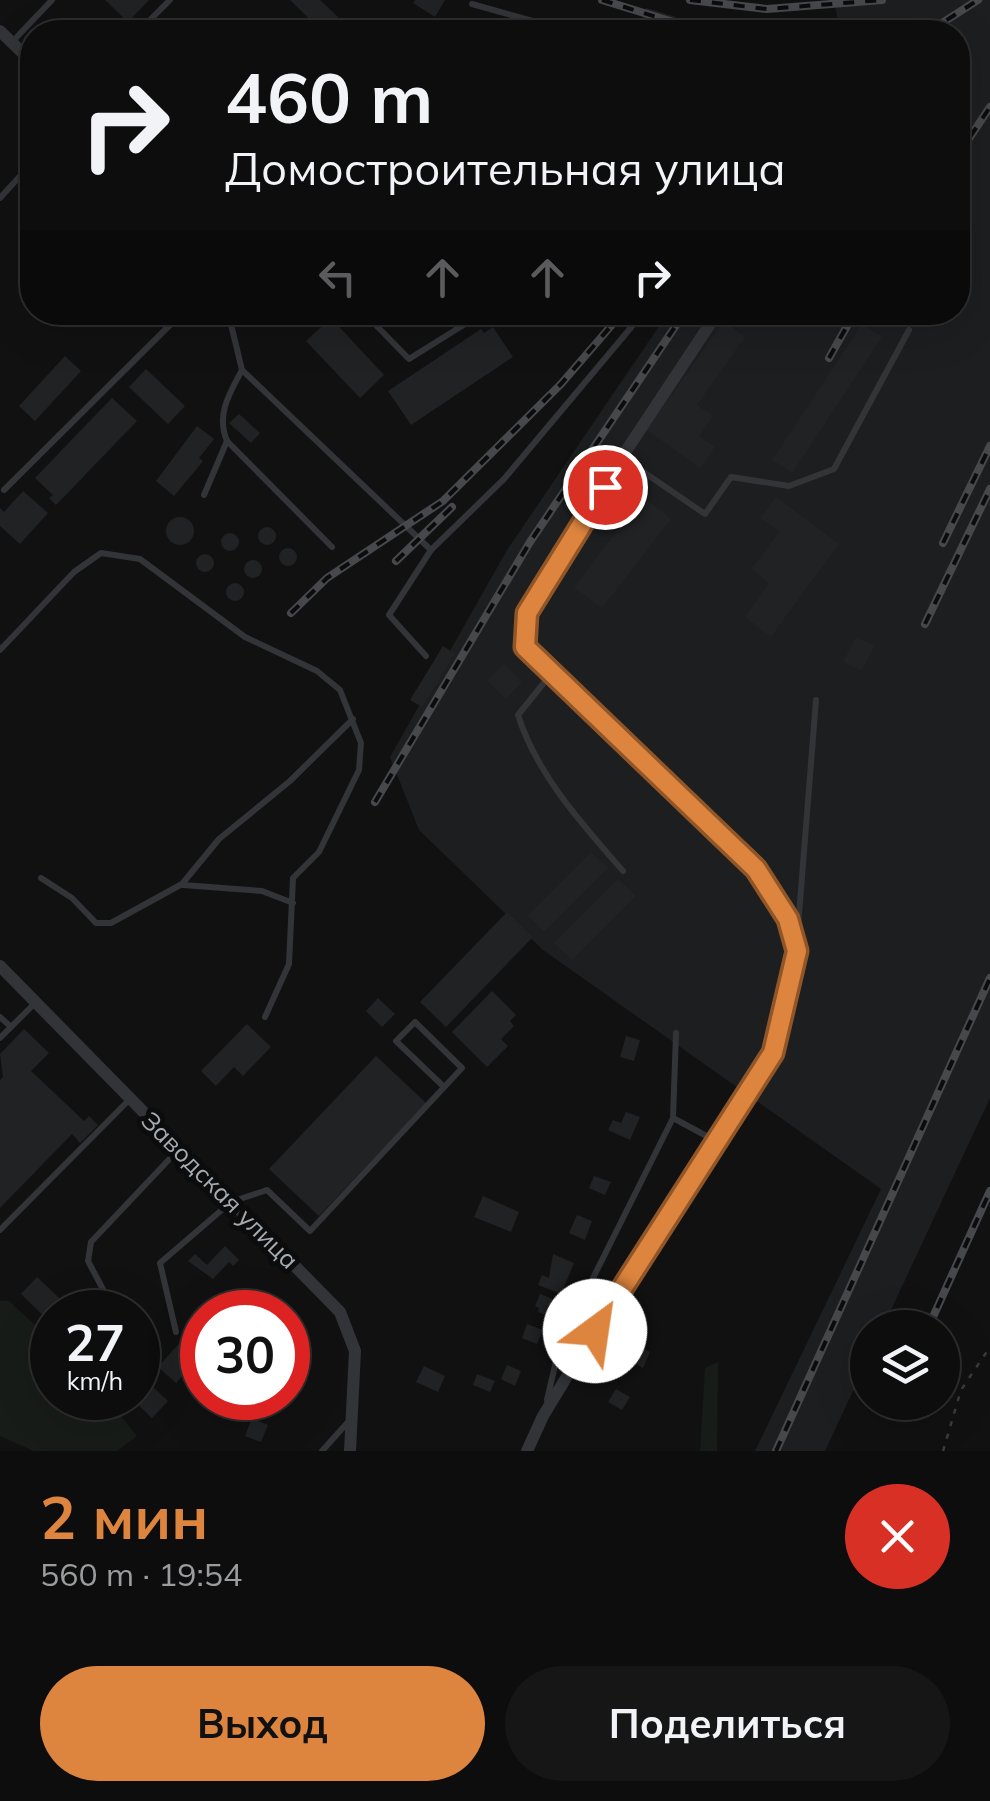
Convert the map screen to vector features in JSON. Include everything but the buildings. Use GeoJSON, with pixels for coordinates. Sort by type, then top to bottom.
{"type":"FeatureCollection","features":[{"type":"Feature","properties":{"kind":"street"},"geometry":{"type":"LineString","coordinates":[[0,31],[20,50]]}},
{"type":"Feature","properties":{"kind":"street"},"geometry":{"type":"LineString","coordinates":[[527,1451],[543,1416],[773,1053],[797,951],[788,919],[756,869],[525,647],[527,613],[622,457],[709,325]]}},
{"type":"Feature","properties":{"kind":"street","name":"Заводская улица"},"geometry":{"type":"LineString","coordinates":[[0,966],[322,1290],[345,1322],[355,1351],[350,1451]]}},
{"type":"Feature","properties":{"kind":"lane"},"geometry":{"type":"LineString","coordinates":[[33,20],[52,0]]}},
{"type":"Feature","properties":{"kind":"lane"},"geometry":{"type":"LineString","coordinates":[[150,20],[170,0]]}},
{"type":"Feature","properties":{"kind":"lane"},"geometry":{"type":"LineString","coordinates":[[472,4],[529,20]]}},
{"type":"Feature","properties":{"kind":"lane"},"geometry":{"type":"LineString","coordinates":[[12,42],[20,34]]}},
{"type":"Feature","properties":{"kind":"lane"},"geometry":{"type":"LineString","coordinates":[[0,198],[20,176]]}},
{"type":"Feature","properties":{"kind":"lane"},"geometry":{"type":"LineString","coordinates":[[4,490],[170,325]]}},
{"type":"Feature","properties":{"kind":"lane"},"geometry":{"type":"LineString","coordinates":[[231,325],[242,370],[431,550]]}},
{"type":"Feature","properties":{"kind":"lane"},"geometry":{"type":"LineString","coordinates":[[376,325],[409,359],[463,325]]}},
{"type":"Feature","properties":{"kind":"lane"},"geometry":{"type":"LineString","coordinates":[[426,656],[389,616],[431,550],[504,478],[633,325]]}},
{"type":"Feature","properties":{"kind":"lane"},"geometry":{"type":"LineString","coordinates":[[622,457],[705,514],[731,477],[789,486],[834,469],[909,330]]}},
{"type":"Feature","properties":{"kind":"lane"},"geometry":{"type":"LineString","coordinates":[[242,370],[226,400],[220,426],[226,441],[332,546]]}},
{"type":"Feature","properties":{"kind":"lane"},"geometry":{"type":"LineString","coordinates":[[204,496],[226,441]]}},
{"type":"Feature","properties":{"kind":"lane"},"geometry":{"type":"LineString","coordinates":[[0,650],[74,572],[101,553],[140,559],[244,637],[317,671],[340,690],[361,743],[359,770],[319,852],[294,878],[290,964],[265,1018]]}},
{"type":"Feature","properties":{"kind":"lane"},"geometry":{"type":"LineString","coordinates":[[552,673],[518,715],[528,747],[577,818],[624,871]]}},
{"type":"Feature","properties":{"kind":"lane"},"geometry":{"type":"LineString","coordinates":[[797,951],[816,700]]}},
{"type":"Feature","properties":{"kind":"lane"},"geometry":{"type":"LineString","coordinates":[[41,878],[72,898],[96,923],[111,922],[182,884],[219,839],[290,781],[353,719]]}},
{"type":"Feature","properties":{"kind":"lane"},"geometry":{"type":"LineString","coordinates":[[182,884],[262,890],[294,903]]}},
{"type":"Feature","properties":{"kind":"lane"},"geometry":{"type":"LineString","coordinates":[[0,1038],[36,1002]]}},
{"type":"Feature","properties":{"kind":"lane"},"geometry":{"type":"LineString","coordinates":[[0,1017],[11,1027]]}},
{"type":"Feature","properties":{"kind":"lane"},"geometry":{"type":"LineString","coordinates":[[176,1332],[160,1264],[231,1202],[266,1190],[310,1231],[462,1068],[415,1022],[396,1041],[444,1087]]}},
{"type":"Feature","properties":{"kind":"lane"},"geometry":{"type":"LineString","coordinates":[[543,1416],[560,1344],[673,1118],[676,1033]]}},
{"type":"Feature","properties":{"kind":"lane"},"geometry":{"type":"LineString","coordinates":[[0,1230],[130,1099]]}},
{"type":"Feature","properties":{"kind":"lane"},"geometry":{"type":"LineString","coordinates":[[673,1118],[716,1141]]}},
{"type":"Feature","properties":{"kind":"lane"},"geometry":{"type":"LineString","coordinates":[[103,1290],[88,1261],[91,1242],[179,1149]]}},
{"type":"Feature","properties":{"kind":"lane"},"geometry":{"type":"LineString","coordinates":[[322,1451],[350,1419]]}},
{"type":"Feature","properties":{"kind":"path"},"geometry":{"type":"LineString","coordinates":[[944,1451],[961,1390],[990,1347]]}},
{"type":"Feature","properties":{"kind":"shaded area"},"geometry":{"type":"Polygon","coordinates":[[[834,0],[990,0],[990,1098],[891,1310],[850,1310],[850,1397],[825,1451],[755,1451],[881,1189],[543,950],[419,830],[390,757],[507,550],[660,325],[970,325],[970,20],[838,20],[834,0]]]}},
{"type":"Feature","properties":{"kind":"shaded area"},"geometry":{"type":"Polygon","coordinates":[[[0,1301],[9,1301],[30,1321],[30,1420],[124,1420],[137,1436],[117,1451],[34,1451],[0,1436],[0,1301]]]}},
{"type":"Feature","properties":{"kind":"shaded area"},"geometry":{"type":"Polygon","coordinates":[[[718,1362],[717,1451],[700,1451],[705,1368],[718,1362]]]}},
{"type":"Feature","properties":{"kind":"railway"},"geometry":{"type":"LineString","coordinates":[[602,0],[666,20]]}},
{"type":"Feature","properties":{"kind":"railway"},"geometry":{"type":"LineString","coordinates":[[690,0],[767,9],[882,0]]}},
{"type":"Feature","properties":{"kind":"railway"},"geometry":{"type":"LineString","coordinates":[[947,20],[978,0]]}},
{"type":"Feature","properties":{"kind":"railway"},"geometry":{"type":"LineString","coordinates":[[970,137],[990,107]]}},
{"type":"Feature","properties":{"kind":"railway"},"geometry":{"type":"LineString","coordinates":[[291,613],[327,578],[443,501],[561,384],[612,325]]}},
{"type":"Feature","properties":{"kind":"railway"},"geometry":{"type":"LineString","coordinates":[[375,802],[530,542],[676,325]]}},
{"type":"Feature","properties":{"kind":"railway"},"geometry":{"type":"LineString","coordinates":[[829,358],[848,325]]}},
{"type":"Feature","properties":{"kind":"railway"},"geometry":{"type":"LineString","coordinates":[[943,543],[990,446]]}},
{"type":"Feature","properties":{"kind":"railway"},"geometry":{"type":"LineString","coordinates":[[925,624],[990,489]]}},
{"type":"Feature","properties":{"kind":"railway"},"geometry":{"type":"LineString","coordinates":[[396,561],[452,507]]}},
{"type":"Feature","properties":{"kind":"railway"},"geometry":{"type":"LineString","coordinates":[[776,1451],[990,978]]}},
{"type":"Feature","properties":{"kind":"railway"},"geometry":{"type":"LineString","coordinates":[[936,1310],[990,1191]]}},
{"type":"Feature","properties":{"kind":"route"},"geometry":{"type":"LineString","coordinates":[[595,1331],[773,1053],[797,951],[788,919],[756,869],[525,647],[527,613],[605,487]]}}]}
